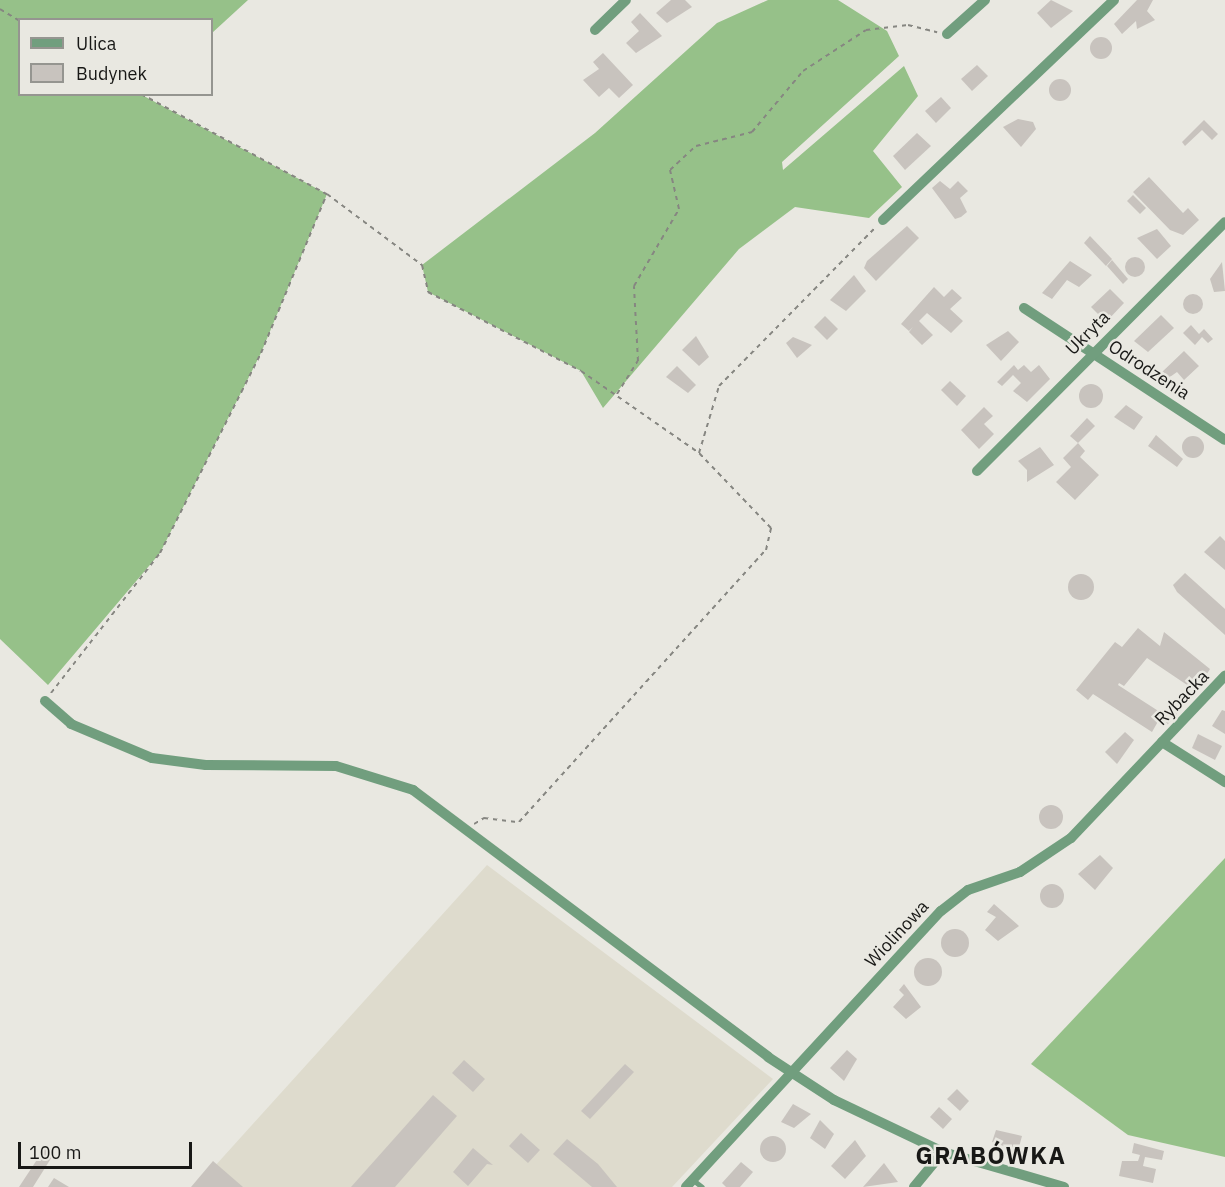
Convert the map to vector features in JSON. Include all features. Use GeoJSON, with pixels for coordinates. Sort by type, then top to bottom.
{"type":"FeatureCollection","features":[{"type":"Feature","properties":{"kind":"street"},"geometry":{"type":"LineString","coordinates":[[596,30],[626,0]]}},
{"type":"Feature","properties":{"kind":"street"},"geometry":{"type":"LineString","coordinates":[[947,34],[985,0]]}},
{"type":"Feature","properties":{"kind":"street"},"geometry":{"type":"LineString","coordinates":[[883,220],[1114,0]]}},
{"type":"Feature","properties":{"kind":"street","name":"Ukryta"},"geometry":{"type":"LineString","coordinates":[[977,471],[1092,352],[1225,222]]}},
{"type":"Feature","properties":{"kind":"street","name":"Odrodzenia"},"geometry":{"type":"LineString","coordinates":[[1024,308],[1225,440]]}},
{"type":"Feature","properties":{"kind":"street","name":"Rybacka"},"geometry":{"type":"LineString","coordinates":[[1162,742],[1225,676]]}},
{"type":"Feature","properties":{"kind":"street"},"geometry":{"type":"LineString","coordinates":[[45,701],[71,724],[152,758],[354,769],[413,790],[470,829],[793,1075],[856,1112],[944,1152],[1064,1187]]}},
{"type":"Feature","properties":{"kind":"street"},"geometry":{"type":"LineString","coordinates":[[1162,742],[1225,782]]}},
{"type":"Feature","properties":{"kind":"street","name":"Wiolinowa"},"geometry":{"type":"LineString","coordinates":[[689,1183],[793,1075],[951,902],[968,890],[1020,872],[1071,838],[1162,742]]}},
{"type":"Feature","properties":{"kind":"street"},"geometry":{"type":"LineString","coordinates":[[914,1187],[944,1152]]}},
{"type":"Feature","properties":{"kind":"lane"},"geometry":{"type":"LineString","coordinates":[[689,1183],[702,1187]]}},
{"type":"Feature","properties":{"kind":"path"},"geometry":{"type":"LineString","coordinates":[[0,9],[18,20]]}},
{"type":"Feature","properties":{"kind":"path"},"geometry":{"type":"LineString","coordinates":[[617,394],[638,361],[634,286],[679,209],[670,170],[696,146],[752,132],[803,70],[866,30],[908,25],[947,34]]}},
{"type":"Feature","properties":{"kind":"path"},"geometry":{"type":"LineString","coordinates":[[145,96],[327,194],[422,265],[428,292],[617,394],[699,453],[771,528],[766,550],[519,822],[484,818],[470,829]]}},
{"type":"Feature","properties":{"kind":"path"},"geometry":{"type":"LineString","coordinates":[[45,701],[160,553],[261,353],[327,194]]}},
{"type":"Feature","properties":{"kind":"path"},"geometry":{"type":"LineString","coordinates":[[699,453],[719,386],[883,220]]}},
{"type":"Feature","properties":{"kind":"shaded area"},"geometry":{"type":"Polygon","coordinates":[[[487,865],[773,1079],[672,1187],[196,1187],[487,865]]]}},
{"type":"Feature","properties":{"kind":"green space"},"geometry":{"type":"Polygon","coordinates":[[[0,0],[248,0],[213,32],[213,18],[18,18],[18,96],[144,96],[327,194],[261,353],[160,553],[48,685],[0,639],[0,0]]]}},
{"type":"Feature","properties":{"kind":"green space"},"geometry":{"type":"Polygon","coordinates":[[[768,0],[838,0],[887,31],[899,56],[782,162],[783,170],[904,66],[918,96],[873,151],[902,187],[869,218],[795,207],[739,249],[603,408],[581,371],[428,292],[422,265],[595,133],[717,23],[768,0]]]}},
{"type":"Feature","properties":{"kind":"green space"},"geometry":{"type":"Polygon","coordinates":[[[1225,858],[1225,1157],[1128,1135],[1031,1064],[1225,858]]]}},
{"type":"Feature","properties":{"kind":"building"},"geometry":{"type":"Polygon","coordinates":[[[671,0],[685,0],[692,7],[667,23],[656,13],[671,0]]]}},
{"type":"Feature","properties":{"kind":"building"},"geometry":{"type":"Polygon","coordinates":[[[1051,0],[1073,11],[1051,28],[1037,13],[1051,0]]]}},
{"type":"Feature","properties":{"kind":"building"},"geometry":{"type":"Polygon","coordinates":[[[1137,0],[1153,0],[1147,11],[1155,20],[1137,29],[1136,21],[1122,34],[1114,24],[1137,0]]]}},
{"type":"Feature","properties":{"kind":"building"},"geometry":{"type":"Polygon","coordinates":[[[640,13],[662,36],[636,53],[626,43],[639,31],[631,22],[640,13]]]}},
{"type":"Feature","properties":{"kind":"building"},"geometry":{"type":"Polygon","coordinates":[[[1101,37],[1109,40],[1112,48],[1109,56],[1101,59],[1093,56],[1090,48],[1093,40],[1101,37]]]}},
{"type":"Feature","properties":{"kind":"building"},"geometry":{"type":"Polygon","coordinates":[[[603,53],[633,85],[619,98],[609,88],[599,97],[583,80],[599,69],[593,62],[603,53]]]}},
{"type":"Feature","properties":{"kind":"building"},"geometry":{"type":"Polygon","coordinates":[[[977,65],[988,76],[972,91],[961,79],[977,65]]]}},
{"type":"Feature","properties":{"kind":"building"},"geometry":{"type":"Polygon","coordinates":[[[1060,79],[1068,82],[1071,90],[1068,98],[1060,101],[1052,98],[1049,90],[1052,82],[1060,79]]]}},
{"type":"Feature","properties":{"kind":"building"},"geometry":{"type":"Polygon","coordinates":[[[941,97],[951,108],[936,123],[925,111],[941,97]]]}},
{"type":"Feature","properties":{"kind":"building"},"geometry":{"type":"Polygon","coordinates":[[[1018,119],[1033,122],[1036,129],[1021,147],[1003,127],[1018,119]]]}},
{"type":"Feature","properties":{"kind":"building"},"geometry":{"type":"Polygon","coordinates":[[[1204,120],[1218,134],[1212,140],[1202,130],[1185,146],[1182,142],[1204,120]]]}},
{"type":"Feature","properties":{"kind":"building"},"geometry":{"type":"Polygon","coordinates":[[[917,133],[931,146],[905,170],[893,156],[917,133]]]}},
{"type":"Feature","properties":{"kind":"building"},"geometry":{"type":"Polygon","coordinates":[[[1149,177],[1183,213],[1188,208],[1199,220],[1183,235],[1170,230],[1133,192],[1149,177]]]}},
{"type":"Feature","properties":{"kind":"building"},"geometry":{"type":"Polygon","coordinates":[[[940,181],[950,189],[958,181],[968,191],[960,198],[967,212],[961,217],[955,219],[932,188],[940,181]]]}},
{"type":"Feature","properties":{"kind":"building"},"geometry":{"type":"Polygon","coordinates":[[[1133,195],[1146,208],[1140,214],[1127,201],[1133,195]]]}},
{"type":"Feature","properties":{"kind":"building"},"geometry":{"type":"Polygon","coordinates":[[[907,226],[919,238],[876,281],[864,268],[867,261],[907,226]]]}},
{"type":"Feature","properties":{"kind":"building"},"geometry":{"type":"Polygon","coordinates":[[[1157,229],[1171,246],[1157,259],[1137,238],[1157,229]]]}},
{"type":"Feature","properties":{"kind":"building"},"geometry":{"type":"Polygon","coordinates":[[[1090,236],[1112,259],[1106,266],[1084,243],[1090,236]]]}},
{"type":"Feature","properties":{"kind":"building"},"geometry":{"type":"Polygon","coordinates":[[[1135,257],[1142,260],[1145,267],[1142,274],[1135,277],[1128,274],[1125,267],[1128,260],[1135,257]]]}},
{"type":"Feature","properties":{"kind":"building"},"geometry":{"type":"Polygon","coordinates":[[[1112,260],[1128,279],[1123,284],[1107,266],[1112,260]]]}},
{"type":"Feature","properties":{"kind":"building"},"geometry":{"type":"Polygon","coordinates":[[[1070,261],[1092,275],[1079,287],[1067,280],[1052,299],[1042,293],[1070,261]]]}},
{"type":"Feature","properties":{"kind":"building"},"geometry":{"type":"Polygon","coordinates":[[[1222,262],[1225,291],[1214,292],[1210,279],[1222,262]]]}},
{"type":"Feature","properties":{"kind":"building"},"geometry":{"type":"Polygon","coordinates":[[[854,275],[866,291],[846,311],[830,300],[854,275]]]}},
{"type":"Feature","properties":{"kind":"building"},"geometry":{"type":"Polygon","coordinates":[[[934,287],[944,297],[952,289],[962,298],[950,309],[963,321],[951,333],[927,313],[919,321],[933,335],[922,345],[909,332],[913,327],[909,331],[901,324],[934,287]]]}},
{"type":"Feature","properties":{"kind":"building"},"geometry":{"type":"Polygon","coordinates":[[[1110,289],[1124,303],[1106,322],[1091,307],[1110,289]]]}},
{"type":"Feature","properties":{"kind":"building"},"geometry":{"type":"Polygon","coordinates":[[[1189,294],[1197,294],[1203,300],[1203,308],[1197,314],[1189,314],[1183,308],[1183,300],[1189,294]]]}},
{"type":"Feature","properties":{"kind":"building"},"geometry":{"type":"Polygon","coordinates":[[[1161,315],[1174,328],[1148,352],[1134,341],[1161,315]]]}},
{"type":"Feature","properties":{"kind":"building"},"geometry":{"type":"Polygon","coordinates":[[[825,316],[838,329],[827,340],[814,327],[825,316]]]}},
{"type":"Feature","properties":{"kind":"building"},"geometry":{"type":"Polygon","coordinates":[[[1191,325],[1199,334],[1204,329],[1213,339],[1208,343],[1202,337],[1195,345],[1183,333],[1191,325]]]}},
{"type":"Feature","properties":{"kind":"building"},"geometry":{"type":"Polygon","coordinates":[[[1008,331],[1019,342],[1001,361],[986,345],[1008,331]]]}},
{"type":"Feature","properties":{"kind":"building"},"geometry":{"type":"Polygon","coordinates":[[[696,336],[709,357],[699,366],[682,350],[696,336]]]}},
{"type":"Feature","properties":{"kind":"building"},"geometry":{"type":"Polygon","coordinates":[[[793,337],[812,345],[797,358],[786,343],[793,337]]]}},
{"type":"Feature","properties":{"kind":"building"},"geometry":{"type":"Polygon","coordinates":[[[1184,351],[1199,366],[1184,380],[1177,372],[1167,379],[1161,373],[1184,351]]]}},
{"type":"Feature","properties":{"kind":"building"},"geometry":{"type":"Polygon","coordinates":[[[1014,365],[1018,370],[1024,365],[1031,372],[1039,365],[1050,379],[1027,402],[1013,391],[1021,383],[1013,375],[1002,386],[997,382],[1014,365]]]}},
{"type":"Feature","properties":{"kind":"building"},"geometry":{"type":"Polygon","coordinates":[[[677,366],[696,385],[688,393],[666,377],[677,366]]]}},
{"type":"Feature","properties":{"kind":"building"},"geometry":{"type":"Polygon","coordinates":[[[950,381],[966,396],[957,406],[941,390],[950,381]]]}},
{"type":"Feature","properties":{"kind":"building"},"geometry":{"type":"Polygon","coordinates":[[[1086,384],[1096,384],[1103,391],[1103,401],[1096,408],[1086,408],[1079,401],[1079,391],[1086,384]]]}},
{"type":"Feature","properties":{"kind":"building"},"geometry":{"type":"Polygon","coordinates":[[[1126,405],[1143,417],[1134,430],[1114,417],[1126,405]]]}},
{"type":"Feature","properties":{"kind":"building"},"geometry":{"type":"Polygon","coordinates":[[[984,407],[993,416],[984,424],[994,434],[979,449],[961,430],[984,407]]]}},
{"type":"Feature","properties":{"kind":"building"},"geometry":{"type":"Polygon","coordinates":[[[1087,418],[1095,426],[1078,443],[1070,436],[1087,418]]]}},
{"type":"Feature","properties":{"kind":"building"},"geometry":{"type":"Polygon","coordinates":[[[1156,435],[1183,459],[1177,467],[1148,446],[1156,435]]]}},
{"type":"Feature","properties":{"kind":"building"},"geometry":{"type":"Polygon","coordinates":[[[1193,436],[1201,439],[1204,447],[1201,455],[1193,458],[1185,455],[1182,447],[1185,439],[1193,436]]]}},
{"type":"Feature","properties":{"kind":"building"},"geometry":{"type":"Polygon","coordinates":[[[1078,443],[1085,451],[1080,457],[1099,475],[1075,500],[1056,482],[1071,467],[1063,458],[1078,443]]]}},
{"type":"Feature","properties":{"kind":"building"},"geometry":{"type":"Polygon","coordinates":[[[1040,447],[1054,465],[1027,482],[1027,470],[1018,461],[1040,447]]]}},
{"type":"Feature","properties":{"kind":"building"},"geometry":{"type":"Polygon","coordinates":[[[1220,536],[1225,541],[1225,570],[1204,552],[1220,536]]]}},
{"type":"Feature","properties":{"kind":"building"},"geometry":{"type":"Polygon","coordinates":[[[1185,573],[1225,609],[1225,635],[1177,592],[1173,585],[1185,573]]]}},
{"type":"Feature","properties":{"kind":"building"},"geometry":{"type":"Polygon","coordinates":[[[1081,574],[1090,578],[1094,587],[1090,596],[1081,600],[1072,596],[1068,587],[1072,578],[1081,574]]]}},
{"type":"Feature","properties":{"kind":"building"},"geometry":{"type":"Polygon","coordinates":[[[1138,628],[1160,646],[1164,632],[1210,669],[1196,691],[1147,658],[1124,686],[1119,683],[1118,685],[1163,714],[1161,718],[1175,702],[1182,709],[1167,725],[1160,718],[1152,732],[1093,694],[1088,700],[1076,690],[1115,642],[1122,647],[1138,628]]]}},
{"type":"Feature","properties":{"kind":"building"},"geometry":{"type":"Polygon","coordinates":[[[1222,710],[1225,711],[1225,734],[1212,726],[1222,710]]]}},
{"type":"Feature","properties":{"kind":"building"},"geometry":{"type":"Polygon","coordinates":[[[1125,732],[1134,740],[1117,764],[1105,752],[1125,732]]]}},
{"type":"Feature","properties":{"kind":"building"},"geometry":{"type":"Polygon","coordinates":[[[1198,734],[1222,746],[1215,760],[1192,748],[1198,734]]]}},
{"type":"Feature","properties":{"kind":"building"},"geometry":{"type":"Polygon","coordinates":[[[1051,805],[1060,808],[1063,817],[1060,826],[1051,829],[1042,826],[1039,817],[1042,808],[1051,805]]]}},
{"type":"Feature","properties":{"kind":"building"},"geometry":{"type":"Polygon","coordinates":[[[1100,855],[1113,868],[1095,890],[1078,874],[1100,855]]]}},
{"type":"Feature","properties":{"kind":"building"},"geometry":{"type":"Polygon","coordinates":[[[1052,884],[1061,887],[1064,896],[1061,905],[1052,908],[1043,905],[1040,896],[1043,887],[1052,884]]]}},
{"type":"Feature","properties":{"kind":"building"},"geometry":{"type":"Polygon","coordinates":[[[994,904],[1019,926],[998,941],[985,930],[996,917],[987,912],[994,904]]]}},
{"type":"Feature","properties":{"kind":"building"},"geometry":{"type":"Polygon","coordinates":[[[955,929],[965,933],[969,943],[965,953],[955,957],[945,953],[941,943],[945,933],[955,929]]]}},
{"type":"Feature","properties":{"kind":"building"},"geometry":{"type":"Polygon","coordinates":[[[928,958],[938,962],[942,972],[938,982],[928,986],[918,982],[914,972],[918,962],[928,958]]]}},
{"type":"Feature","properties":{"kind":"building"},"geometry":{"type":"Polygon","coordinates":[[[904,984],[921,1007],[906,1019],[893,1007],[904,995],[899,990],[904,984]]]}},
{"type":"Feature","properties":{"kind":"building"},"geometry":{"type":"Polygon","coordinates":[[[847,1050],[857,1059],[844,1081],[830,1068],[847,1050]]]}},
{"type":"Feature","properties":{"kind":"building"},"geometry":{"type":"Polygon","coordinates":[[[464,1060],[485,1079],[473,1092],[452,1073],[464,1060]]]}},
{"type":"Feature","properties":{"kind":"building"},"geometry":{"type":"Polygon","coordinates":[[[625,1064],[634,1072],[590,1119],[581,1111],[625,1064]]]}},
{"type":"Feature","properties":{"kind":"building"},"geometry":{"type":"Polygon","coordinates":[[[957,1089],[969,1101],[960,1111],[947,1099],[957,1089]]]}},
{"type":"Feature","properties":{"kind":"building"},"geometry":{"type":"Polygon","coordinates":[[[433,1095],[457,1116],[395,1187],[351,1187],[433,1095]]]}},
{"type":"Feature","properties":{"kind":"building"},"geometry":{"type":"Polygon","coordinates":[[[793,1104],[811,1114],[794,1128],[781,1122],[793,1104]]]}},
{"type":"Feature","properties":{"kind":"building"},"geometry":{"type":"Polygon","coordinates":[[[939,1107],[952,1119],[943,1129],[930,1117],[939,1107]]]}},
{"type":"Feature","properties":{"kind":"building"},"geometry":{"type":"Polygon","coordinates":[[[820,1120],[834,1134],[825,1149],[810,1138],[820,1120]]]}},
{"type":"Feature","properties":{"kind":"building"},"geometry":{"type":"Polygon","coordinates":[[[996,1130],[1022,1136],[1018,1151],[992,1142],[996,1130]]]}},
{"type":"Feature","properties":{"kind":"building"},"geometry":{"type":"Polygon","coordinates":[[[521,1133],[540,1150],[528,1163],[509,1146],[521,1133]]]}},
{"type":"Feature","properties":{"kind":"building"},"geometry":{"type":"Polygon","coordinates":[[[773,1136],[782,1140],[786,1149],[782,1158],[773,1162],[764,1158],[760,1149],[764,1140],[773,1136]]]}},
{"type":"Feature","properties":{"kind":"building"},"geometry":{"type":"Polygon","coordinates":[[[567,1139],[598,1164],[617,1187],[592,1187],[553,1154],[567,1139]]]}},
{"type":"Feature","properties":{"kind":"building"},"geometry":{"type":"Polygon","coordinates":[[[855,1140],[866,1156],[845,1179],[831,1166],[855,1140]]]}},
{"type":"Feature","properties":{"kind":"building"},"geometry":{"type":"Polygon","coordinates":[[[1134,1143],[1164,1151],[1162,1160],[1145,1157],[1143,1166],[1156,1169],[1153,1183],[1119,1176],[1122,1161],[1138,1161],[1140,1155],[1132,1153],[1134,1143]]]}},
{"type":"Feature","properties":{"kind":"building"},"geometry":{"type":"Polygon","coordinates":[[[46,1146],[55,1152],[33,1187],[19,1187],[46,1146]]]}},
{"type":"Feature","properties":{"kind":"building"},"geometry":{"type":"Polygon","coordinates":[[[473,1148],[493,1165],[487,1164],[468,1186],[453,1172],[473,1148]]]}},
{"type":"Feature","properties":{"kind":"building"},"geometry":{"type":"Polygon","coordinates":[[[213,1161],[243,1187],[191,1187],[213,1161]]]}},
{"type":"Feature","properties":{"kind":"building"},"geometry":{"type":"Polygon","coordinates":[[[741,1162],[753,1172],[740,1187],[726,1187],[722,1183],[741,1162]]]}},
{"type":"Feature","properties":{"kind":"building"},"geometry":{"type":"Polygon","coordinates":[[[884,1163],[898,1182],[863,1187],[884,1163]]]}},
{"type":"Feature","properties":{"kind":"building"},"geometry":{"type":"Polygon","coordinates":[[[54,1178],[69,1187],[48,1187],[54,1178]]]}},
{"type":"Feature","properties":{"kind":"district","name":"GRABÓWKA"},"geometry":{"type":"Point","coordinates":[991,1156]}}]}
